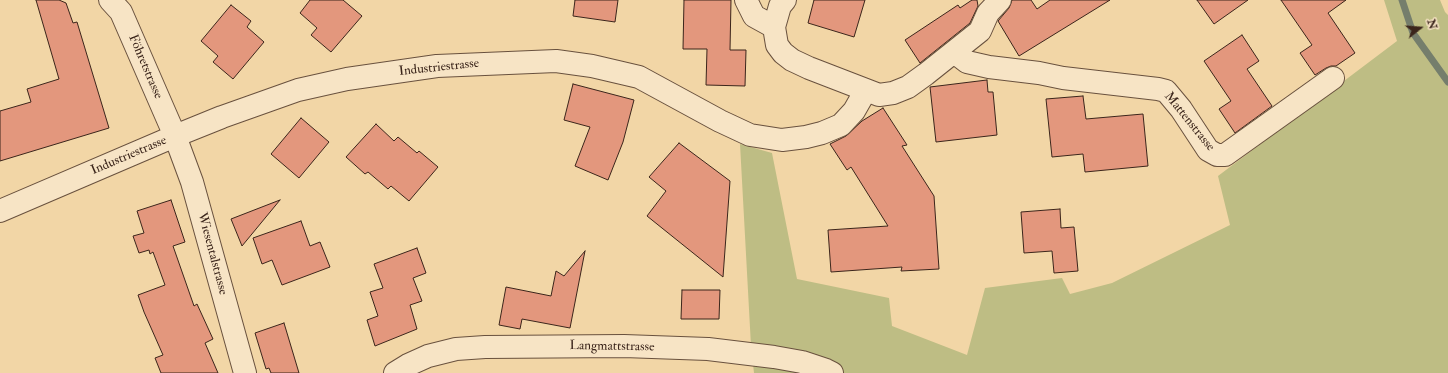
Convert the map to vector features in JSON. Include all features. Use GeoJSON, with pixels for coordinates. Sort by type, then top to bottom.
{"type":"FeatureCollection","features":[{"type":"Feature","properties":{"kind":"street","name":"Föhretstrasse"},"geometry":{"type":"LineString","coordinates":[[110,0],[121,12],[175,136]]}},
{"type":"Feature","properties":{"kind":"street"},"geometry":{"type":"LineString","coordinates":[[746,0],[754,16],[774,27]]}},
{"type":"Feature","properties":{"kind":"street"},"geometry":{"type":"LineString","coordinates":[[786,0],[780,6],[774,27],[777,45],[783,53],[792,60],[879,95],[894,93],[908,87],[954,52],[980,31],[988,13],[1000,0]]}},
{"type":"Feature","properties":{"kind":"street","name":"Mattenstrasse"},"geometry":{"type":"LineString","coordinates":[[954,52],[967,62],[990,67],[1166,91],[1208,150],[1217,156],[1225,155],[1333,78]]}},
{"type":"Feature","properties":{"kind":"street","name":"Industriestrasse"},"geometry":{"type":"LineString","coordinates":[[0,211],[175,136],[222,117],[298,90],[347,79],[437,66],[556,61],[592,66],[638,77],[720,121],[750,135],[782,140],[822,133],[841,125],[854,111],[866,90]]}},
{"type":"Feature","properties":{"kind":"street","name":"Wiesentalstrasse"},"geometry":{"type":"LineString","coordinates":[[175,136],[192,182],[245,373]]}},
{"type":"Feature","properties":{"kind":"street","name":"Langmattstrasse"},"geometry":{"type":"LineString","coordinates":[[395,373],[428,356],[456,349],[485,347],[624,346],[708,349],[774,357],[802,362],[832,373]]}},
{"type":"Feature","properties":{"kind":"shaded area"},"geometry":{"type":"Polygon","coordinates":[[[1384,0],[1440,0],[1445,12],[1448,15],[1448,373],[754,373],[751,346],[740,144],[772,153],[797,279],[889,298],[892,326],[967,355],[985,288],[1062,278],[1070,294],[1112,283],[1230,225],[1218,176],[1397,41],[1384,0]]]}},
{"type":"Feature","properties":{"kind":"building"},"geometry":{"type":"Polygon","coordinates":[[[36,0],[59,0],[66,3],[73,23],[77,22],[109,128],[0,161],[0,111],[31,102],[27,89],[59,79],[36,0]]]}},
{"type":"Feature","properties":{"kind":"building"},"geometry":{"type":"Polygon","coordinates":[[[310,0],[343,0],[362,16],[331,52],[311,35],[317,28],[300,13],[310,0]]]}},
{"type":"Feature","properties":{"kind":"building"},"geometry":{"type":"Polygon","coordinates":[[[575,0],[618,0],[615,22],[573,16],[575,0]]]}},
{"type":"Feature","properties":{"kind":"building"},"geometry":{"type":"Polygon","coordinates":[[[684,0],[731,0],[730,50],[746,50],[745,86],[706,85],[707,49],[683,49],[684,0]]]}},
{"type":"Feature","properties":{"kind":"building"},"geometry":{"type":"Polygon","coordinates":[[[814,0],[865,0],[854,37],[808,23],[814,0]]]}},
{"type":"Feature","properties":{"kind":"building"},"geometry":{"type":"Polygon","coordinates":[[[972,0],[977,0],[978,6],[970,23],[920,63],[905,40],[958,5],[960,8],[972,0]]]}},
{"type":"Feature","properties":{"kind":"building"},"geometry":{"type":"Polygon","coordinates":[[[1012,0],[1031,0],[1037,9],[1050,0],[1110,0],[1019,56],[998,21],[1009,8],[1012,0]]]}},
{"type":"Feature","properties":{"kind":"building"},"geometry":{"type":"Polygon","coordinates":[[[1197,0],[1248,0],[1214,24],[1197,0]]]}},
{"type":"Feature","properties":{"kind":"building"},"geometry":{"type":"Polygon","coordinates":[[[1281,0],[1346,0],[1328,13],[1355,53],[1336,66],[1326,68],[1315,75],[1300,53],[1312,45],[1281,0]]]}},
{"type":"Feature","properties":{"kind":"building"},"geometry":{"type":"Polygon","coordinates":[[[231,5],[251,21],[247,27],[264,42],[233,79],[213,62],[218,56],[201,41],[231,5]]]}},
{"type":"Feature","properties":{"kind":"building"},"geometry":{"type":"Polygon","coordinates":[[[1242,35],[1259,61],[1247,69],[1272,106],[1235,133],[1219,109],[1231,101],[1204,61],[1242,35]]]}},
{"type":"Feature","properties":{"kind":"building"},"geometry":{"type":"Polygon","coordinates":[[[987,80],[988,92],[993,92],[997,135],[936,142],[930,87],[987,80]]]}},
{"type":"Feature","properties":{"kind":"building"},"geometry":{"type":"Polygon","coordinates":[[[573,84],[634,100],[623,142],[608,180],[575,166],[590,127],[564,120],[573,84]]]}},
{"type":"Feature","properties":{"kind":"building"},"geometry":{"type":"Polygon","coordinates":[[[1083,96],[1086,119],[1143,114],[1148,166],[1085,172],[1083,154],[1052,157],[1046,99],[1083,96]]]}},
{"type":"Feature","properties":{"kind":"building"},"geometry":{"type":"Polygon","coordinates":[[[883,108],[907,145],[902,146],[934,196],[939,269],[901,271],[902,267],[831,272],[828,230],[888,226],[851,167],[847,170],[830,144],[846,136],[862,121],[883,108]]]}},
{"type":"Feature","properties":{"kind":"building"},"geometry":{"type":"Polygon","coordinates":[[[301,118],[329,142],[299,178],[271,154],[301,118]]]}},
{"type":"Feature","properties":{"kind":"building"},"geometry":{"type":"Polygon","coordinates":[[[376,124],[394,141],[398,137],[417,153],[419,151],[438,167],[409,201],[391,186],[388,189],[368,172],[365,174],[346,157],[376,124]]]}},
{"type":"Feature","properties":{"kind":"building"},"geometry":{"type":"Polygon","coordinates":[[[679,143],[730,181],[723,277],[647,216],[666,191],[649,177],[679,143]]]}},
{"type":"Feature","properties":{"kind":"building"},"geometry":{"type":"Polygon","coordinates":[[[171,200],[185,242],[173,246],[194,306],[197,304],[213,339],[205,343],[218,373],[161,373],[155,358],[163,355],[138,295],[165,285],[153,252],[150,254],[149,250],[139,253],[133,236],[144,233],[137,211],[171,200]]]}},
{"type":"Feature","properties":{"kind":"building"},"geometry":{"type":"Polygon","coordinates":[[[280,200],[242,246],[231,219],[280,200]]]}},
{"type":"Feature","properties":{"kind":"building"},"geometry":{"type":"Polygon","coordinates":[[[1060,209],[1061,228],[1074,227],[1078,271],[1054,273],[1052,251],[1024,253],[1021,212],[1060,209]]]}},
{"type":"Feature","properties":{"kind":"building"},"geometry":{"type":"Polygon","coordinates":[[[301,221],[310,246],[320,242],[330,267],[282,285],[272,260],[262,264],[253,238],[301,221]]]}},
{"type":"Feature","properties":{"kind":"building"},"geometry":{"type":"Polygon","coordinates":[[[417,248],[426,273],[413,278],[422,301],[410,305],[417,329],[375,346],[367,320],[378,316],[370,292],[383,288],[374,264],[417,248]]]}},
{"type":"Feature","properties":{"kind":"building"},"geometry":{"type":"Polygon","coordinates":[[[585,251],[570,328],[522,319],[520,329],[499,325],[506,287],[551,296],[556,271],[564,276],[585,251]]]}},
{"type":"Feature","properties":{"kind":"building"},"geometry":{"type":"Polygon","coordinates":[[[682,290],[720,290],[719,319],[681,319],[682,290]]]}},
{"type":"Feature","properties":{"kind":"building"},"geometry":{"type":"Polygon","coordinates":[[[284,323],[299,373],[271,373],[269,368],[266,369],[255,333],[284,323]]]}},
{"type":"Feature","properties":{"kind":"waterway"},"geometry":{"type":"LineString","coordinates":[[1402,0],[1413,33],[1448,82]]}}]}
